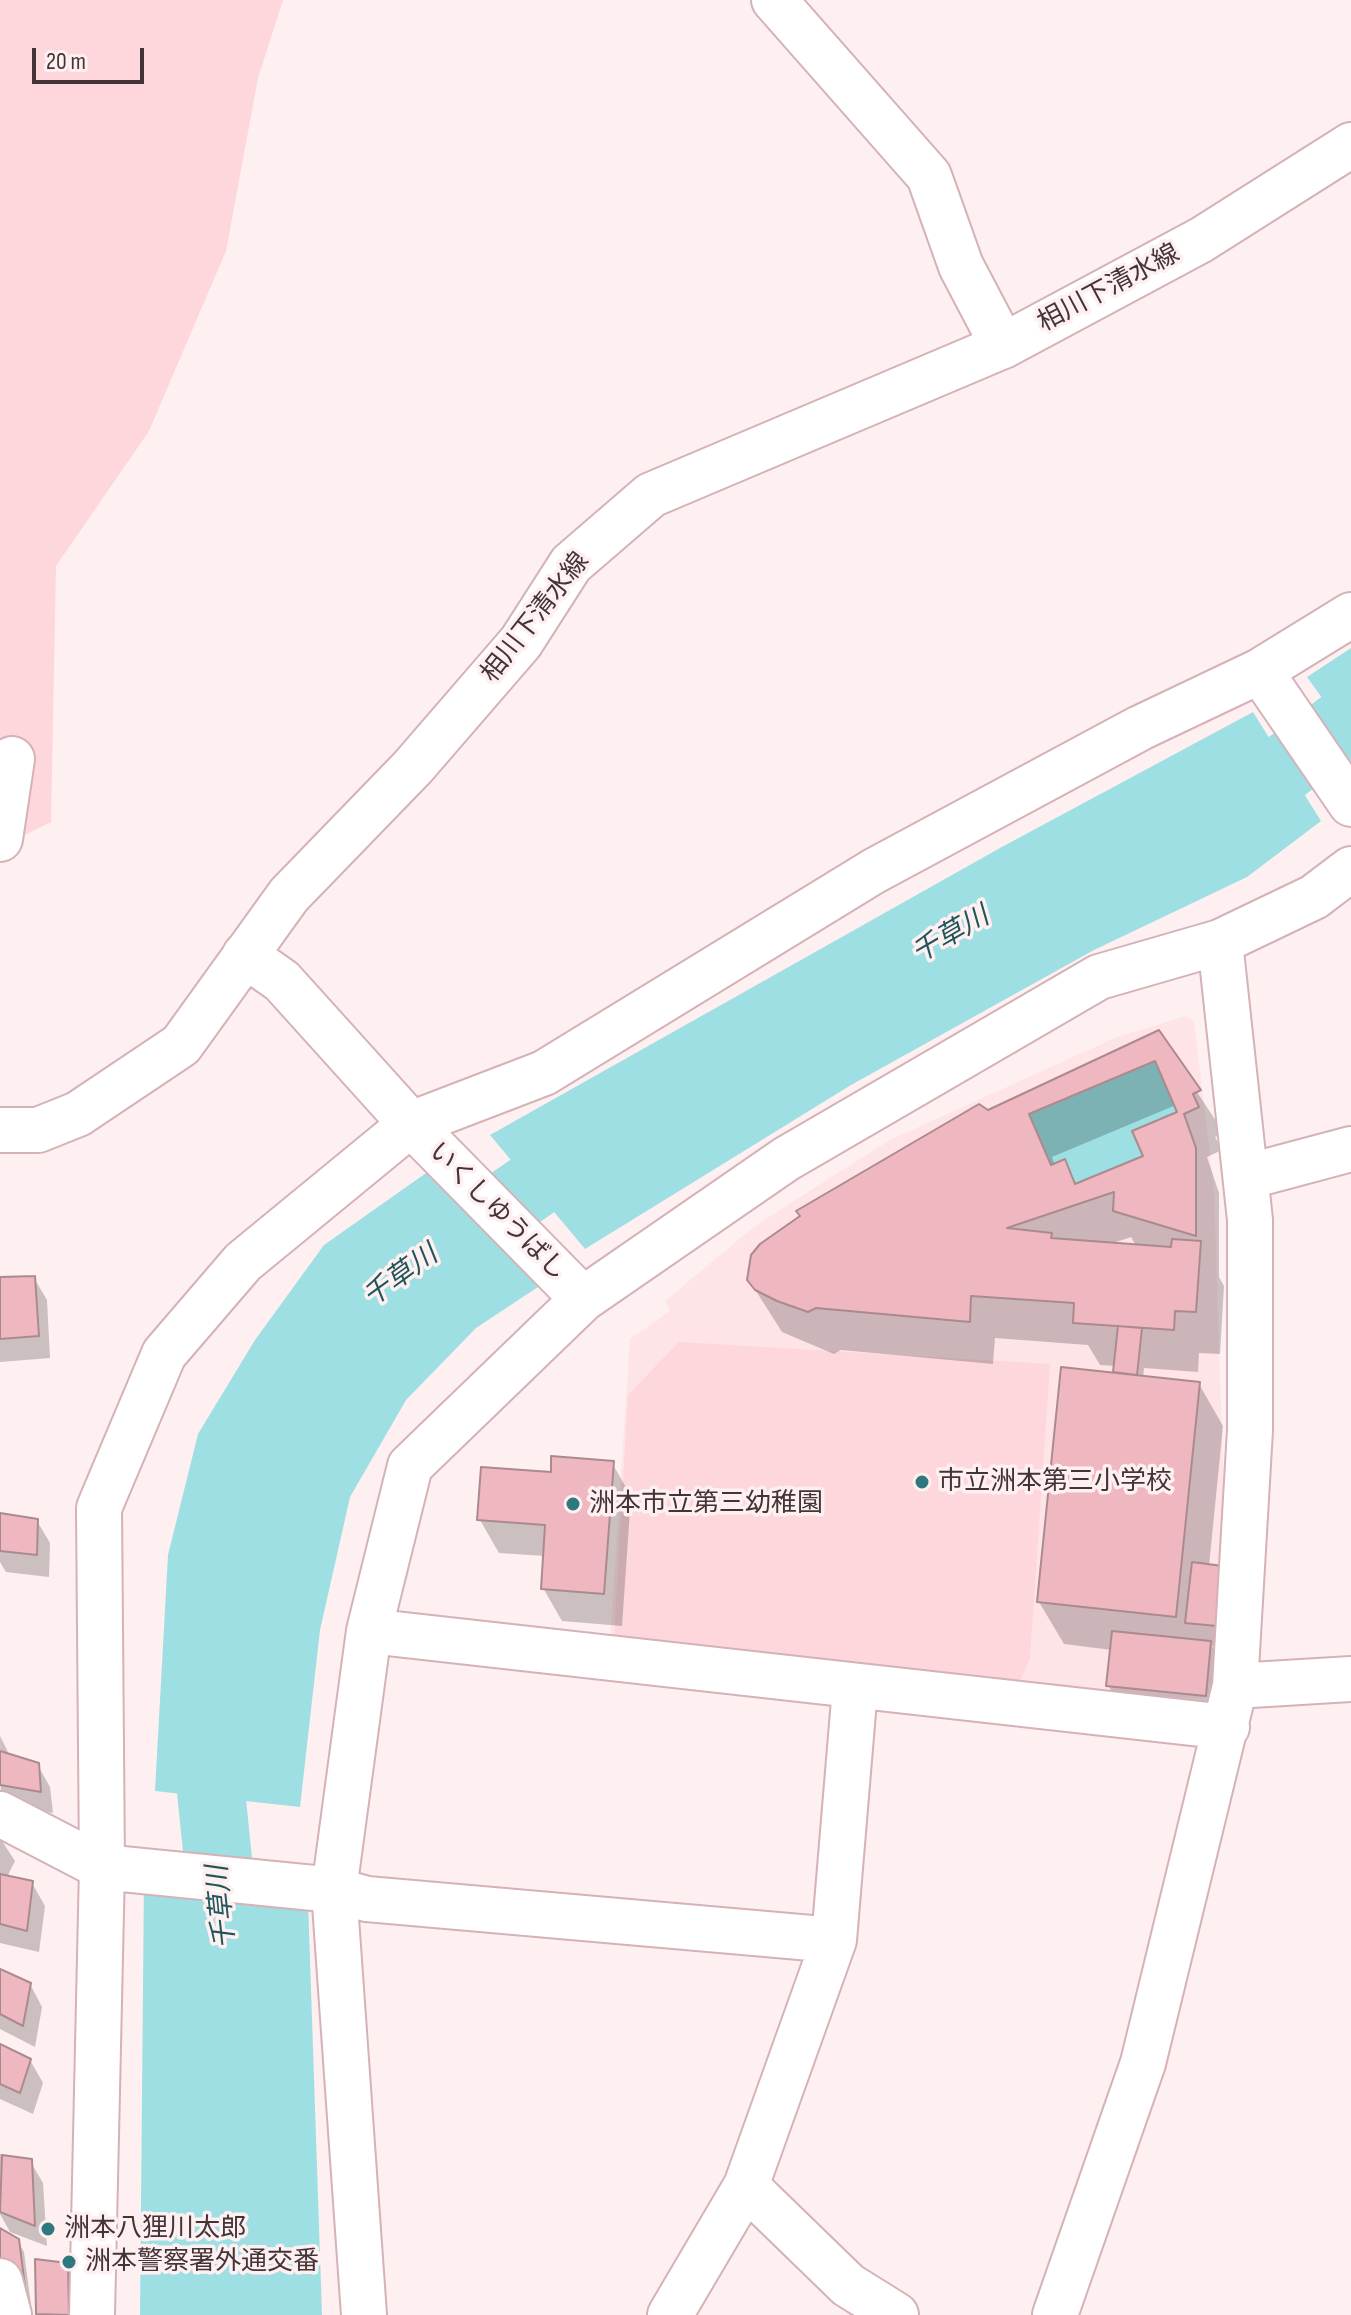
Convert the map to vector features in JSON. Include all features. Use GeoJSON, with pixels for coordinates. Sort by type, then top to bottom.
{"type":"FeatureCollection","features":[{"type":"Feature","properties":{"kind":"street"},"geometry":{"type":"LineString","coordinates":[[774,0],[929,176],[961,266],[1003,346]]}},
{"type":"Feature","properties":{"kind":"street","name":"相川下清水線"},"geometry":{"type":"LineString","coordinates":[[0,1130],[38,1130],[78,1114],[181,1045],[289,895],[413,767],[521,642],[571,564],[651,495],[1003,346],[1201,240],[1351,145]]}},
{"type":"Feature","properties":{"kind":"street"},"geometry":{"type":"LineString","coordinates":[[92,2315],[102,1867],[99,1508],[164,1354],[243,1262],[411,1124],[544,1073],[874,871],[1140,728],[1260,671],[1351,615]]}},
{"type":"Feature","properties":{"kind":"street"},"geometry":{"type":"LineString","coordinates":[[1260,671],[1351,804]]}},
{"type":"Feature","properties":{"kind":"street"},"geometry":{"type":"LineString","coordinates":[[0,839],[12,759]]}},
{"type":"Feature","properties":{"kind":"street"},"geometry":{"type":"LineString","coordinates":[[364,2315],[334,1890],[369,1631],[410,1466],[583,1299],[786,1159],[1099,977],[1220,942],[1314,897],[1351,869]]}},
{"type":"Feature","properties":{"kind":"street"},"geometry":{"type":"LineString","coordinates":[[1055,2315],[1143,2063],[1231,1707],[1250,1430],[1250,1220],[1220,942]]}},
{"type":"Feature","properties":{"kind":"street","name":"いくしゆうばし"},"geometry":{"type":"LineString","coordinates":[[245,955],[282,981],[411,1124],[583,1299]]}},
{"type":"Feature","properties":{"kind":"street"},"geometry":{"type":"LineString","coordinates":[[1246,1177],[1351,1149]]}},
{"type":"Feature","properties":{"kind":"street"},"geometry":{"type":"LineString","coordinates":[[369,1631],[855,1688],[1231,1707],[1351,1679]]}},
{"type":"Feature","properties":{"kind":"street"},"geometry":{"type":"LineString","coordinates":[[670,2315],[746,2186],[834,1940],[855,1688]]}},
{"type":"Feature","properties":{"kind":"street"},"geometry":{"type":"LineString","coordinates":[[0,1814],[102,1867],[334,1890],[367,1899],[834,1940]]}},
{"type":"Feature","properties":{"kind":"street"},"geometry":{"type":"LineString","coordinates":[[746,2186],[848,2285],[896,2315]]}},
{"type":"Feature","properties":{"kind":"shaded area"},"geometry":{"type":"Polygon","coordinates":[[[0,0],[283,0],[258,78],[226,251],[149,431],[56,566],[51,822],[0,847],[0,0]]]}},
{"type":"Feature","properties":{"kind":"shaded area","name":"市立洲本第三小学校"},"geometry":{"type":"Polygon","coordinates":[[[1186,1016],[1194,1021],[1214,1189],[1228,1626],[1218,1698],[1042,1697],[610,1640],[630,1339],[670,1311],[665,1301],[755,1226],[888,1141],[1115,1038],[1186,1016]]]}},
{"type":"Feature","properties":{"kind":"shaded area"},"geometry":{"type":"Polygon","coordinates":[[[679,1342],[1050,1364],[1030,1658],[1019,1683],[614,1636],[628,1395],[679,1342]]]}},
{"type":"Feature","properties":{"kind":"water"},"geometry":{"type":"Polygon","coordinates":[[[1351,648],[1351,738],[1307,677],[1351,648]]]}},
{"type":"Feature","properties":{"kind":"water"},"geometry":{"type":"Polygon","coordinates":[[[1253,712],[1321,821],[1247,877],[1094,950],[851,1085],[585,1249],[490,1135],[1000,848],[1253,712]]]}},
{"type":"Feature","properties":{"kind":"water"},"geometry":{"type":"Polygon","coordinates":[[[1155,1061],[1177,1112],[1132,1131],[1143,1156],[1075,1184],[1051,1165],[1029,1114],[1155,1061]]]}},
{"type":"Feature","properties":{"kind":"water"},"geometry":{"type":"Polygon","coordinates":[[[436,1166],[538,1287],[476,1328],[406,1400],[350,1497],[320,1630],[300,1807],[155,1791],[168,1555],[198,1434],[255,1340],[324,1245],[436,1166]]]}},
{"type":"Feature","properties":{"kind":"water"},"geometry":{"type":"Polygon","coordinates":[[[144,1877],[308,1901],[322,2315],[140,2315],[144,1877]]]}},
{"type":"Feature","properties":{"kind":"building"},"geometry":{"type":"Polygon","coordinates":[[[1159,1030],[1201,1090],[1193,1094],[1199,1107],[1184,1114],[1196,1148],[1196,1236],[1113,1211],[1114,1192],[1007,1228],[1052,1233],[1051,1238],[1171,1247],[1172,1239],[1201,1241],[1196,1312],[1175,1311],[1174,1330],[1073,1323],[1074,1303],[971,1296],[970,1322],[816,1308],[808,1312],[755,1290],[747,1280],[751,1255],[760,1244],[800,1216],[796,1211],[979,1104],[988,1110],[1159,1030]],[[1155,1061],[1029,1114],[1051,1165],[1065,1159],[1075,1184],[1143,1156],[1132,1131],[1177,1112],[1155,1061]]]}},
{"type":"Feature","properties":{"kind":"building"},"geometry":{"type":"Polygon","coordinates":[[[35,1276],[39,1336],[0,1339],[0,1277],[35,1276]]]}},
{"type":"Feature","properties":{"kind":"building"},"geometry":{"type":"Polygon","coordinates":[[[1118,1326],[1142,1328],[1137,1375],[1113,1372],[1118,1326]]]}},
{"type":"Feature","properties":{"kind":"building"},"geometry":{"type":"Polygon","coordinates":[[[1061,1367],[1200,1382],[1176,1617],[1037,1602],[1061,1367]]]}},
{"type":"Feature","properties":{"kind":"building"},"geometry":{"type":"Polygon","coordinates":[[[551,1456],[614,1461],[604,1594],[541,1589],[545,1525],[477,1520],[481,1467],[551,1472],[551,1456]]]}},
{"type":"Feature","properties":{"kind":"building"},"geometry":{"type":"Polygon","coordinates":[[[0,1513],[38,1519],[37,1555],[0,1551],[0,1513]]]}},
{"type":"Feature","properties":{"kind":"building"},"geometry":{"type":"Polygon","coordinates":[[[1192,1562],[1223,1566],[1217,1626],[1185,1623],[1192,1562]]]}},
{"type":"Feature","properties":{"kind":"building"},"geometry":{"type":"Polygon","coordinates":[[[1112,1631],[1211,1641],[1206,1696],[1106,1686],[1112,1631]]]}},
{"type":"Feature","properties":{"kind":"building"},"geometry":{"type":"Polygon","coordinates":[[[0,1751],[39,1763],[41,1792],[0,1785],[0,1751]]]}},
{"type":"Feature","properties":{"kind":"building"},"geometry":{"type":"Polygon","coordinates":[[[0,1874],[33,1881],[27,1931],[0,1924],[0,1874]]]}},
{"type":"Feature","properties":{"kind":"building"},"geometry":{"type":"Polygon","coordinates":[[[0,1969],[31,1983],[23,2026],[0,2014],[0,1969]]]}},
{"type":"Feature","properties":{"kind":"building"},"geometry":{"type":"Polygon","coordinates":[[[0,2044],[31,2059],[20,2093],[0,2084],[0,2044]]]}},
{"type":"Feature","properties":{"kind":"building"},"geometry":{"type":"Polygon","coordinates":[[[2,2155],[32,2159],[35,2226],[0,2212],[2,2155]]]}},
{"type":"Feature","properties":{"kind":"building"},"geometry":{"type":"Polygon","coordinates":[[[0,2228],[19,2239],[26,2295],[0,2298],[0,2228]]]}},
{"type":"Feature","properties":{"kind":"building"},"geometry":{"type":"Polygon","coordinates":[[[35,2259],[68,2263],[69,2315],[36,2314],[35,2259]]]}},
{"type":"Feature","properties":{"kind":"waterway","name":"千草川"},"geometry":{"type":"LineString","coordinates":[[1205,813],[1253,792],[1351,717]]}},
{"type":"Feature","properties":{"kind":"waterway","name":"千草川"},"geometry":{"type":"LineString","coordinates":[[439,1250],[544,1178],[611,1138]]}},
{"type":"Feature","properties":{"kind":"waterway","name":"千草川"},"geometry":{"type":"LineString","coordinates":[[202,1703],[227,1948]]}},
{"type":"Feature","properties":{"kind":"place","name":"市立洲本第三小学校"},"geometry":{"type":"Point","coordinates":[922,1482]}},
{"type":"Feature","properties":{"kind":"place","name":"洲本市立第三幼稚園"},"geometry":{"type":"Point","coordinates":[573,1504]}},
{"type":"Feature","properties":{"kind":"place","name":"洲本八狸川太郎"},"geometry":{"type":"Point","coordinates":[48,2229]}},
{"type":"Feature","properties":{"kind":"place","name":"洲本警察署外通交番"},"geometry":{"type":"Point","coordinates":[69,2262]}}]}
